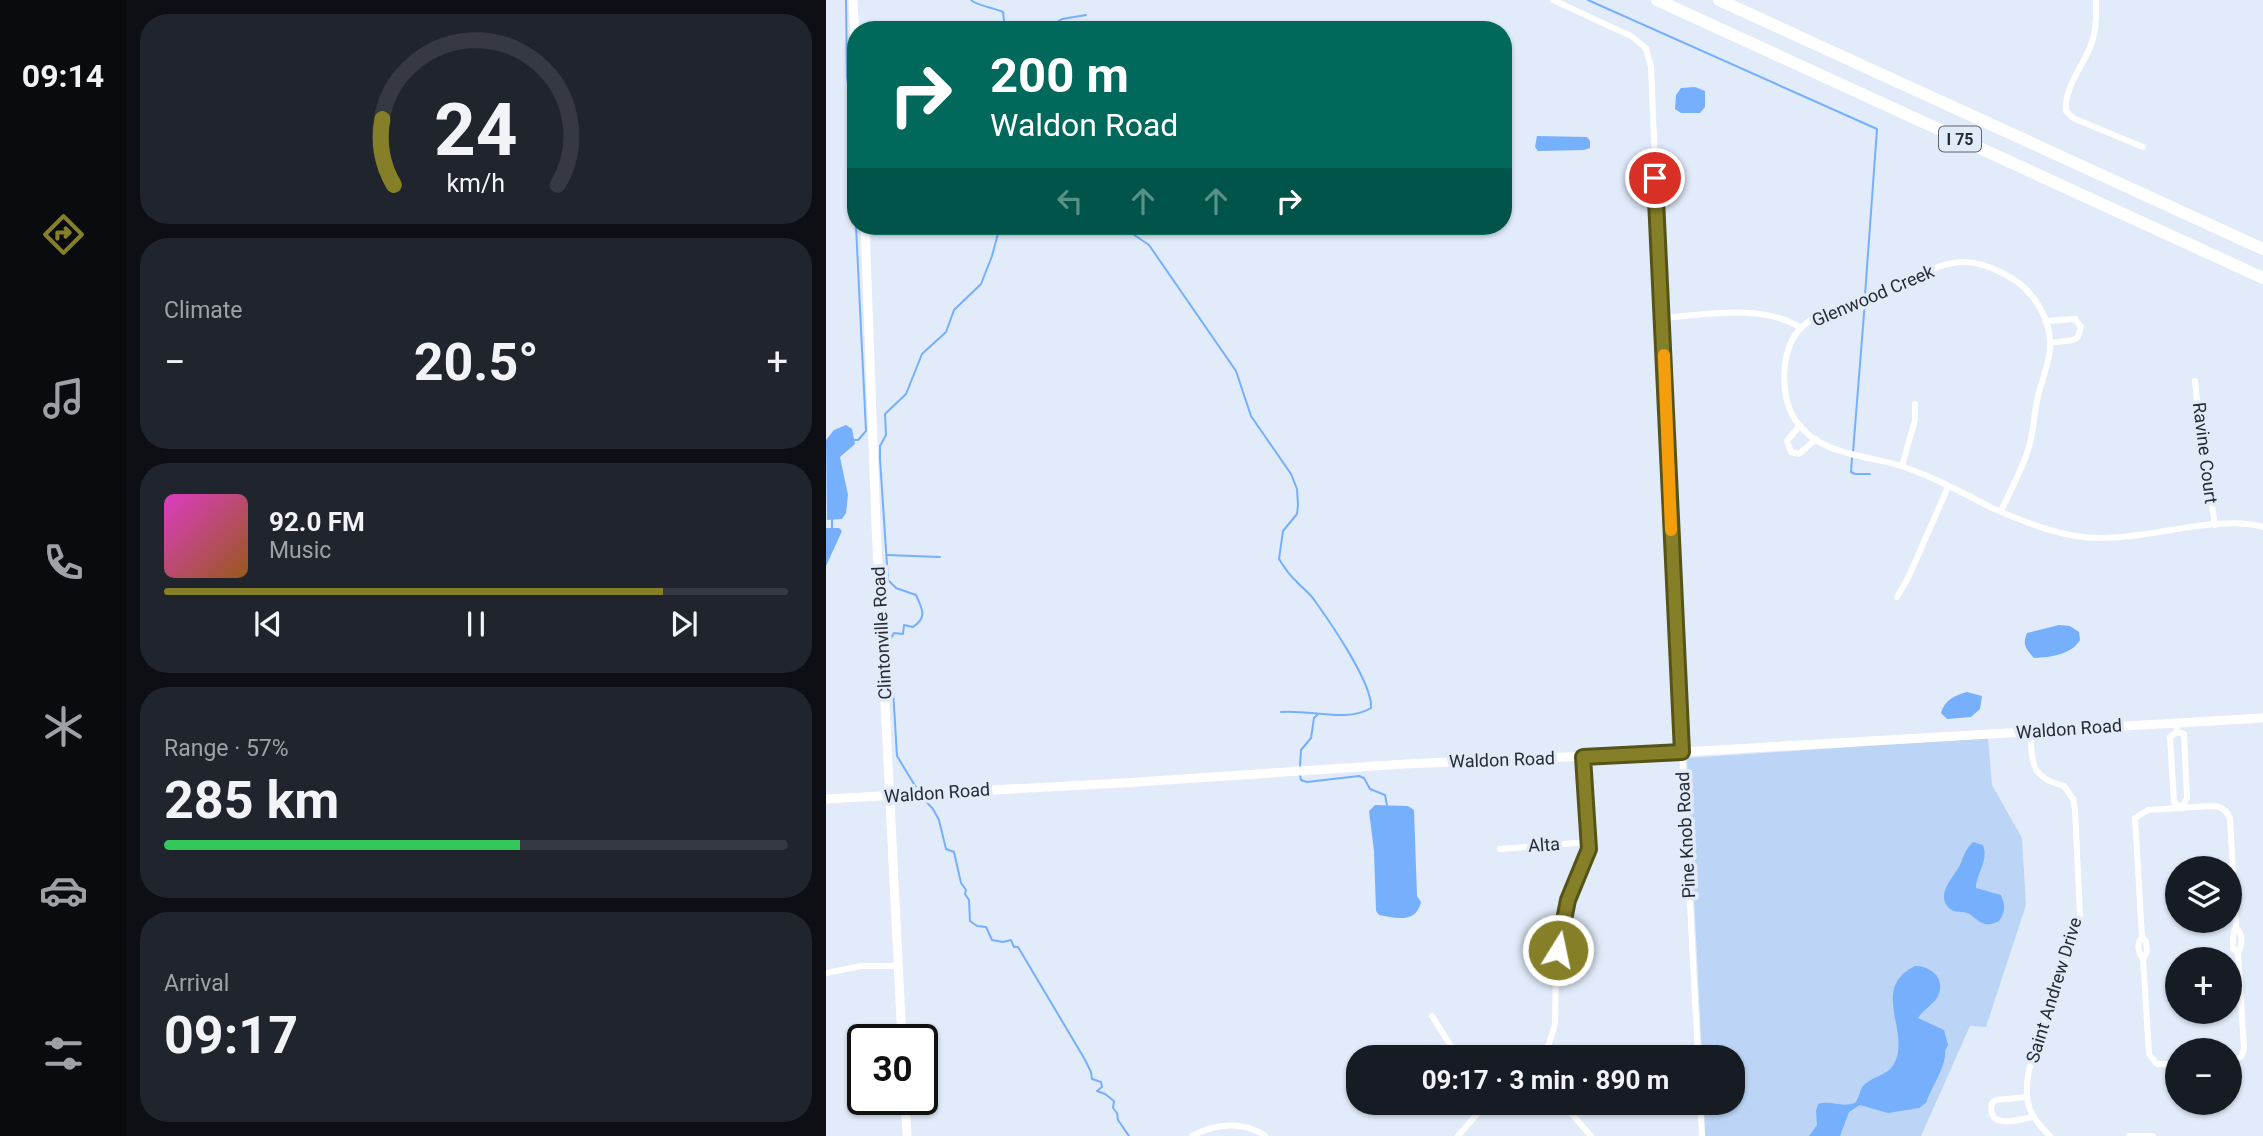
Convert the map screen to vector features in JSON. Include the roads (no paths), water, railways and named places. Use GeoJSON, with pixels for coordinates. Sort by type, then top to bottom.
{"type":"FeatureCollection","features":[{"type":"Feature","properties":{"kind":"highway","name":"I 75"},"geometry":{"type":"LineString","coordinates":[[1657,0],[2263,278]]}},
{"type":"Feature","properties":{"kind":"highway","name":"I 75"},"geometry":{"type":"LineString","coordinates":[[1719,0],[2263,249]]}},
{"type":"Feature","properties":{"kind":"street"},"geometry":{"type":"LineString","coordinates":[[853,0],[854,21]]}},
{"type":"Feature","properties":{"kind":"street","name":"Pine Knob Road"},"geometry":{"type":"LineString","coordinates":[[1553,0],[1631,36],[1646,48],[1649,55],[1697,1045]]}},
{"type":"Feature","properties":{"kind":"street"},"geometry":{"type":"LineString","coordinates":[[2096,0],[2093,39],[2066,100],[2066,111],[2073,118],[2143,147]]}},
{"type":"Feature","properties":{"kind":"street","name":"Clintonville Road"},"geometry":{"type":"LineString","coordinates":[[865,235],[877,538],[901,1024]]}},
{"type":"Feature","properties":{"kind":"street","name":"Glenwood Creek"},"geometry":{"type":"LineString","coordinates":[[2001,511],[2030,442],[2050,343],[2042,311],[2032,295],[2016,280],[1994,268],[1953,262],[1872,298],[1844,304],[1818,316],[1801,328],[1787,356],[1784,390],[1789,407],[1800,425],[1830,448],[1902,466],[1948,487],[2001,511],[2030,524],[2068,535],[2101,538],[2232,523],[2263,527]]}},
{"type":"Feature","properties":{"kind":"street"},"geometry":{"type":"LineString","coordinates":[[1662,318],[1763,313],[1780,316],[1801,328]]}},
{"type":"Feature","properties":{"kind":"street"},"geometry":{"type":"LineString","coordinates":[[2045,321],[2074,319],[2081,327],[2078,337],[2073,340],[2050,343]]}},
{"type":"Feature","properties":{"kind":"street","name":"Ravine Court"},"geometry":{"type":"LineString","coordinates":[[2195,381],[2215,525]]}},
{"type":"Feature","properties":{"kind":"street"},"geometry":{"type":"LineString","coordinates":[[1902,466],[1915,420],[1915,404]]}},
{"type":"Feature","properties":{"kind":"street"},"geometry":{"type":"LineString","coordinates":[[1800,425],[1787,441],[1791,452],[1799,454],[1805,451],[1816,439]]}},
{"type":"Feature","properties":{"kind":"street"},"geometry":{"type":"LineString","coordinates":[[1897,597],[1929,534],[1948,487]]}},
{"type":"Feature","properties":{"kind":"street","name":"Waldon Road"},"geometry":{"type":"LineString","coordinates":[[826,800],[1377,765],[1682,752],[2263,718]]}},
{"type":"Feature","properties":{"kind":"street"},"geometry":{"type":"LineString","coordinates":[[2177,722],[2177,732]]}},
{"type":"Feature","properties":{"kind":"street","name":"Saint Andrew Drive"},"geometry":{"type":"LineString","coordinates":[[2030,732],[2035,770],[2046,782],[2064,786],[2073,799],[2075,810],[2080,915],[2029,1070],[2026,1087],[2032,1117],[2050,1136]]}},
{"type":"Feature","properties":{"kind":"street"},"geometry":{"type":"LineString","coordinates":[[2177,732],[2170,737],[2174,802],[2181,808]]}},
{"type":"Feature","properties":{"kind":"street"},"geometry":{"type":"LineString","coordinates":[[2177,732],[2184,734],[2186,798],[2181,808]]}},
{"type":"Feature","properties":{"kind":"street"},"geometry":{"type":"LineString","coordinates":[[1548,1045],[1555,1024],[1556,964],[1563,917],[1584,863],[1589,842],[1583,757]]}},
{"type":"Feature","properties":{"kind":"street"},"geometry":{"type":"LineString","coordinates":[[2165,1064],[2157,1064],[2149,1054],[2143,959],[2138,951],[2138,942],[2142,937],[2135,818],[2148,810],[2220,806],[2230,818],[2236,927],[2241,932],[2241,947],[2238,952],[2244,1049],[2242,1054]]}},
{"type":"Feature","properties":{"kind":"street","name":"Alta"},"geometry":{"type":"LineString","coordinates":[[1500,849],[1589,842]]}},
{"type":"Feature","properties":{"kind":"street"},"geometry":{"type":"LineString","coordinates":[[826,973],[878,965],[899,966]]}},
{"type":"Feature","properties":{"kind":"street"},"geometry":{"type":"LineString","coordinates":[[1432,1016],[1450,1045]]}},
{"type":"Feature","properties":{"kind":"street"},"geometry":{"type":"LineString","coordinates":[[2027,1097],[1996,1100],[1992,1103],[1991,1116],[2000,1121],[2032,1117]]}},
{"type":"Feature","properties":{"kind":"street"},"geometry":{"type":"LineString","coordinates":[[906,1115],[907,1136]]}},
{"type":"Feature","properties":{"kind":"street"},"geometry":{"type":"LineString","coordinates":[[1458,1136],[1476,1115]]}},
{"type":"Feature","properties":{"kind":"street"},"geometry":{"type":"LineString","coordinates":[[1573,1115],[1591,1136]]}},
{"type":"Feature","properties":{"kind":"street"},"geometry":{"type":"LineString","coordinates":[[1701,1115],[1702,1136]]}},
{"type":"Feature","properties":{"kind":"street"},"geometry":{"type":"LineString","coordinates":[[1192,1136],[1212,1126],[1235,1125],[1258,1130],[1265,1136]]}},
{"type":"Feature","properties":{"kind":"street"},"geometry":{"type":"LineString","coordinates":[[2129,1136],[2153,1136]]}},
{"type":"Feature","properties":{"kind":"water"},"geometry":{"type":"Polygon","coordinates":[[[1695,87],[1705,91],[1705,107],[1700,113],[1681,113],[1675,109],[1676,95],[1681,88],[1695,87]]]}},
{"type":"Feature","properties":{"kind":"water"},"geometry":{"type":"Polygon","coordinates":[[[1537,136],[1587,137],[1590,148],[1538,151],[1535,147],[1537,136]]]}},
{"type":"Feature","properties":{"kind":"water"},"geometry":{"type":"Polygon","coordinates":[[[846,425],[852,429],[855,444],[840,457],[848,495],[846,513],[842,519],[827,520],[826,440],[834,430],[846,425]]]}},
{"type":"Feature","properties":{"kind":"water"},"geometry":{"type":"Polygon","coordinates":[[[826,528],[839,528],[842,531],[826,566],[826,528]]]}},
{"type":"Feature","properties":{"kind":"water"},"geometry":{"type":"Polygon","coordinates":[[[2059,625],[2070,626],[2079,632],[2080,640],[2066,652],[2034,658],[2026,647],[2027,633],[2059,625]]]}},
{"type":"Feature","properties":{"kind":"water"},"geometry":{"type":"Polygon","coordinates":[[[1967,692],[1982,696],[1980,709],[1971,717],[1947,719],[1941,713],[1945,705],[1967,692]]]}},
{"type":"Feature","properties":{"kind":"water"},"geometry":{"type":"Polygon","coordinates":[[[1375,805],[1408,806],[1414,810],[1417,896],[1421,902],[1415,914],[1410,917],[1379,915],[1376,911],[1374,851],[1369,811],[1375,805]]]}},
{"type":"Feature","properties":{"kind":"water"},"geometry":{"type":"Polygon","coordinates":[[[1973,842],[1983,845],[1984,851],[1976,888],[2001,895],[2003,902],[2004,911],[1999,921],[1990,924],[1950,909],[1944,898],[1947,886],[1973,842]]]}},
{"type":"Feature","properties":{"kind":"water"},"geometry":{"type":"Polygon","coordinates":[[[1915,966],[1936,974],[1940,984],[1938,996],[1918,1018],[1944,1030],[1948,1045],[1941,1070],[1926,1103],[1919,1108],[1888,1113],[1860,1105],[1849,1112],[1840,1136],[1809,1136],[1817,1125],[1818,1104],[1855,1103],[1865,1084],[1886,1072],[1895,1062],[1898,1037],[1893,998],[1895,986],[1902,975],[1915,966]]]}},
{"type":"Feature","properties":{"kind":"waterway"},"geometry":{"type":"LineString","coordinates":[[846,0],[847,77]]}},
{"type":"Feature","properties":{"kind":"waterway"},"geometry":{"type":"LineString","coordinates":[[971,0],[1003,12],[1004,21]]}},
{"type":"Feature","properties":{"kind":"waterway"},"geometry":{"type":"LineString","coordinates":[[1588,0],[1877,129],[1865,295]]}},
{"type":"Feature","properties":{"kind":"waterway"},"geometry":{"type":"LineString","coordinates":[[1059,21],[1086,15]]}},
{"type":"Feature","properties":{"kind":"waterway"},"geometry":{"type":"LineString","coordinates":[[854,440],[858,440],[866,431],[856,235]]}},
{"type":"Feature","properties":{"kind":"waterway"},"geometry":{"type":"LineString","coordinates":[[917,789],[897,756],[890,640],[894,633],[903,634],[904,625],[913,627],[918,623],[922,612],[916,595],[896,588],[888,580],[880,446],[886,435],[885,414],[906,394],[922,354],[946,332],[954,310],[981,284],[998,235]]}},
{"type":"Feature","properties":{"kind":"waterway"},"geometry":{"type":"LineString","coordinates":[[1134,235],[1149,245],[1236,371],[1251,416],[1291,474],[1297,489],[1297,514],[1283,531],[1279,559],[1291,576],[1313,598],[1340,638],[1370,697],[1371,708],[1350,715],[1281,712]]}},
{"type":"Feature","properties":{"kind":"waterway"},"geometry":{"type":"LineString","coordinates":[[1853,452],[1865,301]]}},
{"type":"Feature","properties":{"kind":"waterway"},"geometry":{"type":"LineString","coordinates":[[1852,458],[1851,472],[1870,474]]}},
{"type":"Feature","properties":{"kind":"waterway"},"geometry":{"type":"LineString","coordinates":[[832,519],[832,528]]}},
{"type":"Feature","properties":{"kind":"waterway"},"geometry":{"type":"LineString","coordinates":[[887,555],[940,557]]}},
{"type":"Feature","properties":{"kind":"waterway"},"geometry":{"type":"LineString","coordinates":[[1300,766],[1301,750],[1311,738],[1314,718],[1318,714]]}},
{"type":"Feature","properties":{"kind":"waterway"},"geometry":{"type":"LineString","coordinates":[[1300,775],[1301,780],[1307,782],[1359,776],[1364,778],[1370,789],[1385,795],[1387,805]]}},
{"type":"Feature","properties":{"kind":"waterway"},"geometry":{"type":"LineString","coordinates":[[922,797],[939,820],[946,849],[954,852],[961,883],[969,900],[970,921],[977,926],[986,927],[992,940],[1011,940],[1014,947],[1018,947],[1084,1058],[1092,1079],[1101,1082],[1102,1087],[1097,1091],[1114,1101],[1113,1108],[1118,1120],[1129,1136]]}}]}
